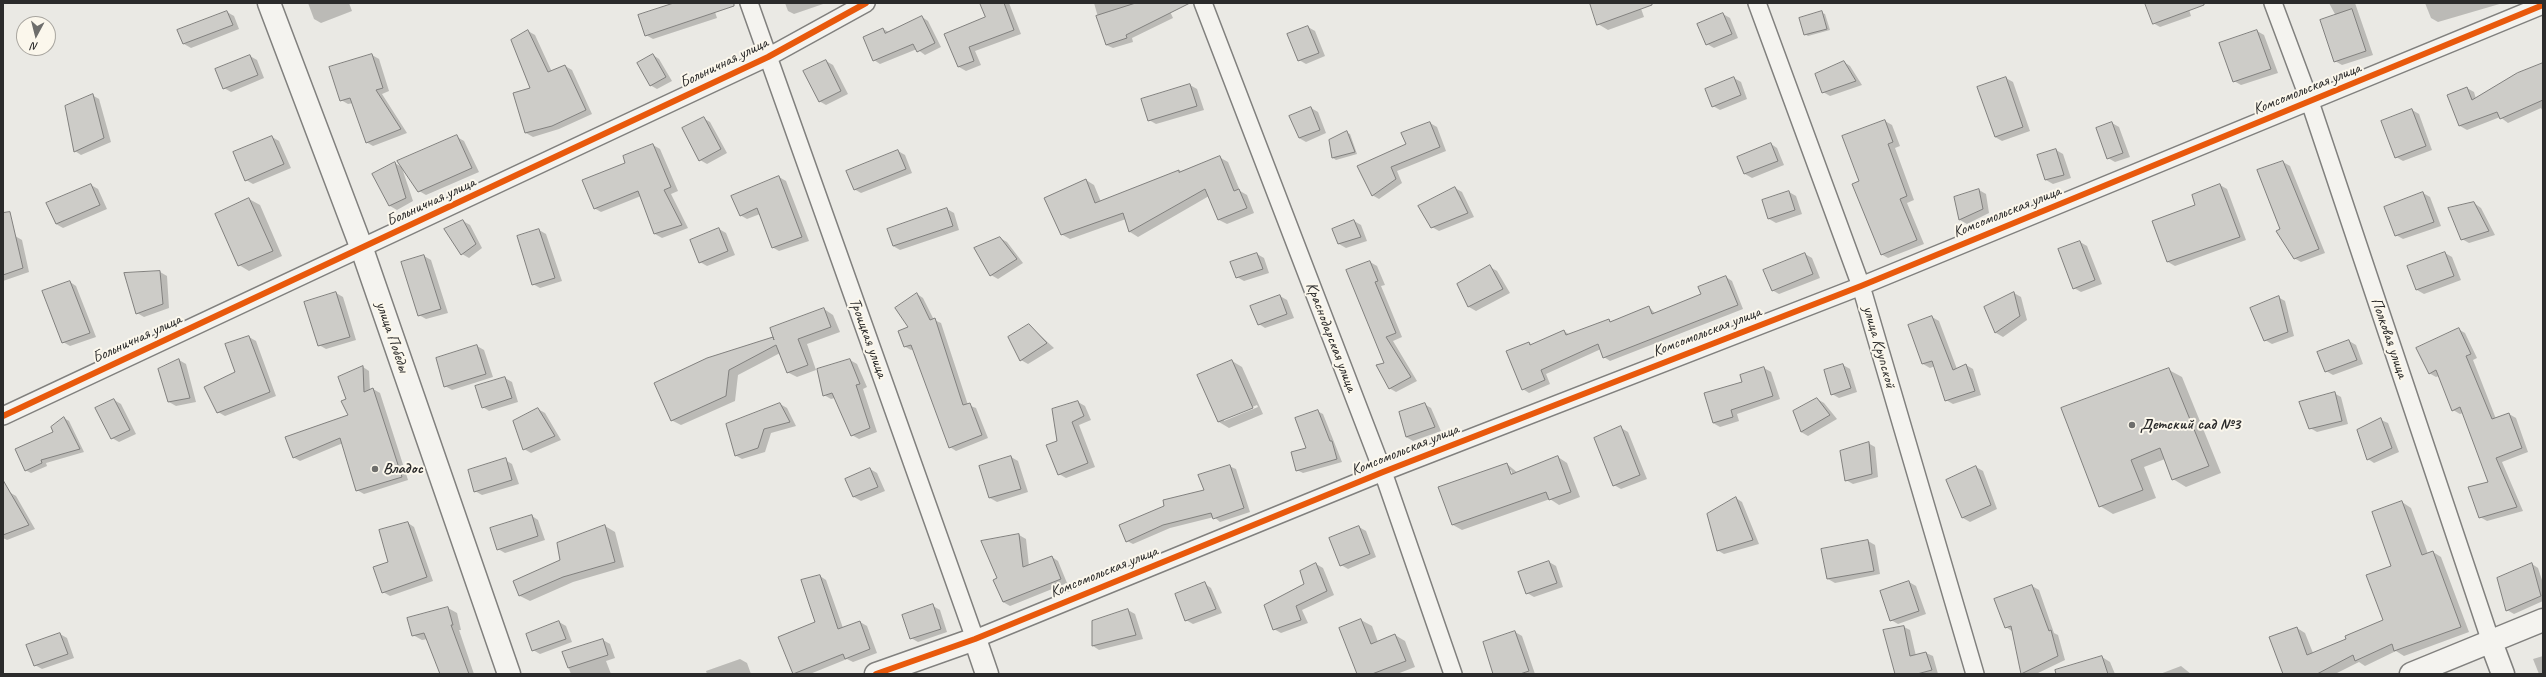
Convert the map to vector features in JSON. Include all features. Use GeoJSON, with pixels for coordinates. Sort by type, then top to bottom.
{"type":"FeatureCollection","features":[{"type":"Feature","properties":{"kind":"street","name":"улица Победы"},"geometry":{"type":"LineString","coordinates":[[268,3],[362,249],[509,674]]}},
{"type":"Feature","properties":{"kind":"street","name":"Троицкая улица"},"geometry":{"type":"LineString","coordinates":[[748,3],[987,674]]}},
{"type":"Feature","properties":{"kind":"street","name":"Больничная улица"},"geometry":{"type":"LineString","coordinates":[[3,416],[362,249],[768,57],[866,3]]}},
{"type":"Feature","properties":{"kind":"street","name":"Краснодарская улица"},"geometry":{"type":"LineString","coordinates":[[1203,3],[1383,472],[1453,674]]}},
{"type":"Feature","properties":{"kind":"street","name":"улица Крупской"},"geometry":{"type":"LineString","coordinates":[[1757,3],[1861,286],[1975,674]]}},
{"type":"Feature","properties":{"kind":"street","name":"Полковая улица"},"geometry":{"type":"LineString","coordinates":[[2273,3],[2310,102],[2503,674]]}},
{"type":"Feature","properties":{"kind":"street","name":"Комсомольская улица"},"geometry":{"type":"LineString","coordinates":[[876,674],[975,639],[1383,472],[1861,286],[2543,5]]}},
{"type":"Feature","properties":{"kind":"street"},"geometry":{"type":"LineString","coordinates":[[2411,674],[2543,620]]}},
{"type":"Feature","properties":{"kind":"building"},"geometry":{"type":"Polygon","coordinates":[[[674,3],[734,3],[734,6],[645,36],[638,15],[674,3]]]}},
{"type":"Feature","properties":{"kind":"building"},"geometry":{"type":"Polygon","coordinates":[[[980,3],[1004,3],[1014,30],[969,47],[974,61],[958,67],[944,34],[985,17],[980,3]]]}},
{"type":"Feature","properties":{"kind":"building"},"geometry":{"type":"Polygon","coordinates":[[[1136,3],[1190,3],[1126,35],[1127,38],[1106,45],[1096,16],[1136,3]]]}},
{"type":"Feature","properties":{"kind":"building"},"geometry":{"type":"Polygon","coordinates":[[[1590,3],[1652,3],[1652,5],[1597,25],[1590,3]]]}},
{"type":"Feature","properties":{"kind":"building"},"geometry":{"type":"Polygon","coordinates":[[[2145,3],[2204,3],[2204,5],[2153,24],[2145,3]]]}},
{"type":"Feature","properties":{"kind":"building"},"geometry":{"type":"Polygon","coordinates":[[[2352,9],[2366,51],[2334,62],[2320,20],[2352,9]]]}},
{"type":"Feature","properties":{"kind":"building"},"geometry":{"type":"Polygon","coordinates":[[[227,11],[233,25],[183,44],[177,30],[227,11]]]}},
{"type":"Feature","properties":{"kind":"building"},"geometry":{"type":"Polygon","coordinates":[[[1822,11],[1827,29],[1804,35],[1799,18],[1822,11]]]}},
{"type":"Feature","properties":{"kind":"building"},"geometry":{"type":"Polygon","coordinates":[[[1723,13],[1732,34],[1706,45],[1697,24],[1723,13]]]}},
{"type":"Feature","properties":{"kind":"building"},"geometry":{"type":"Polygon","coordinates":[[[922,16],[935,43],[917,52],[913,44],[873,61],[863,37],[883,28],[885,33],[922,16]]]}},
{"type":"Feature","properties":{"kind":"building"},"geometry":{"type":"Polygon","coordinates":[[[1308,26],[1319,53],[1298,61],[1287,34],[1308,26]]]}},
{"type":"Feature","properties":{"kind":"building"},"geometry":{"type":"Polygon","coordinates":[[[528,30],[548,72],[565,65],[586,110],[552,126],[525,133],[513,93],[530,88],[511,40],[528,30]]]}},
{"type":"Feature","properties":{"kind":"building"},"geometry":{"type":"Polygon","coordinates":[[[2257,30],[2271,69],[2233,82],[2219,43],[2257,30]]]}},
{"type":"Feature","properties":{"kind":"building"},"geometry":{"type":"Polygon","coordinates":[[[372,54],[383,88],[376,90],[401,129],[366,143],[350,98],[340,101],[329,67],[372,54]]]}},
{"type":"Feature","properties":{"kind":"building"},"geometry":{"type":"Polygon","coordinates":[[[653,54],[666,77],[650,86],[637,63],[653,54]]]}},
{"type":"Feature","properties":{"kind":"building"},"geometry":{"type":"Polygon","coordinates":[[[250,55],[258,75],[223,89],[215,69],[250,55]]]}},
{"type":"Feature","properties":{"kind":"building"},"geometry":{"type":"Polygon","coordinates":[[[826,60],[841,91],[819,102],[803,71],[826,60]]]}},
{"type":"Feature","properties":{"kind":"building"},"geometry":{"type":"Polygon","coordinates":[[[1844,61],[1856,81],[1822,93],[1815,74],[1844,61]]]}},
{"type":"Feature","properties":{"kind":"building"},"geometry":{"type":"Polygon","coordinates":[[[2543,63],[2543,100],[2500,119],[2497,112],[2459,126],[2447,95],[2467,87],[2472,100],[2517,73],[2543,63]]]}},
{"type":"Feature","properties":{"kind":"building"},"geometry":{"type":"Polygon","coordinates":[[[1734,77],[1741,95],[1712,107],[1705,89],[1734,77]]]}},
{"type":"Feature","properties":{"kind":"building"},"geometry":{"type":"Polygon","coordinates":[[[2006,77],[2023,127],[1995,137],[1977,87],[2006,77]]]}},
{"type":"Feature","properties":{"kind":"building"},"geometry":{"type":"Polygon","coordinates":[[[1190,84],[1197,106],[1148,121],[1141,99],[1190,84]]]}},
{"type":"Feature","properties":{"kind":"building"},"geometry":{"type":"Polygon","coordinates":[[[93,94],[104,138],[74,152],[65,106],[93,94]]]}},
{"type":"Feature","properties":{"kind":"building"},"geometry":{"type":"Polygon","coordinates":[[[1311,107],[1320,130],[1299,138],[1289,116],[1311,107]]]}},
{"type":"Feature","properties":{"kind":"building"},"geometry":{"type":"Polygon","coordinates":[[[2412,109],[2426,146],[2395,158],[2381,121],[2412,109]]]}},
{"type":"Feature","properties":{"kind":"building"},"geometry":{"type":"Polygon","coordinates":[[[704,117],[721,149],[699,161],[682,128],[704,117]]]}},
{"type":"Feature","properties":{"kind":"building"},"geometry":{"type":"Polygon","coordinates":[[[1885,120],[1893,142],[1888,144],[1907,196],[1900,199],[1917,240],[1881,255],[1852,184],[1859,181],[1842,136],[1885,120]]]}},
{"type":"Feature","properties":{"kind":"building"},"geometry":{"type":"Polygon","coordinates":[[[1430,122],[1440,147],[1391,167],[1396,179],[1372,196],[1357,166],[1406,144],[1401,133],[1430,122]]]}},
{"type":"Feature","properties":{"kind":"building"},"geometry":{"type":"Polygon","coordinates":[[[2112,122],[2123,153],[2107,159],[2096,128],[2112,122]]]}},
{"type":"Feature","properties":{"kind":"building"},"geometry":{"type":"Polygon","coordinates":[[[1347,131],[1355,152],[1332,158],[1329,140],[1347,131]]]}},
{"type":"Feature","properties":{"kind":"building"},"geometry":{"type":"Polygon","coordinates":[[[457,135],[472,168],[418,192],[397,161],[457,135]]]}},
{"type":"Feature","properties":{"kind":"building"},"geometry":{"type":"Polygon","coordinates":[[[272,136],[284,164],[245,181],[233,152],[272,136]]]}},
{"type":"Feature","properties":{"kind":"building"},"geometry":{"type":"Polygon","coordinates":[[[1771,143],[1778,161],[1744,174],[1737,157],[1771,143]]]}},
{"type":"Feature","properties":{"kind":"building"},"geometry":{"type":"Polygon","coordinates":[[[653,144],[671,187],[664,190],[682,225],[654,234],[638,191],[594,209],[582,180],[625,163],[623,156],[653,144]]]}},
{"type":"Feature","properties":{"kind":"building"},"geometry":{"type":"Polygon","coordinates":[[[2056,149],[2064,175],[2045,180],[2037,155],[2056,149]]]}},
{"type":"Feature","properties":{"kind":"building"},"geometry":{"type":"Polygon","coordinates":[[[898,150],[906,169],[854,190],[846,171],[898,150]]]}},
{"type":"Feature","properties":{"kind":"building"},"geometry":{"type":"Polygon","coordinates":[[[1220,156],[1234,191],[1239,189],[1247,208],[1218,220],[1205,189],[1129,232],[1123,213],[1061,235],[1044,198],[1086,179],[1095,203],[1179,170],[1179,172],[1220,156]]]}},
{"type":"Feature","properties":{"kind":"building"},"geometry":{"type":"Polygon","coordinates":[[[2283,161],[2319,249],[2294,259],[2276,231],[2280,229],[2257,170],[2283,161]]]}},
{"type":"Feature","properties":{"kind":"building"},"geometry":{"type":"Polygon","coordinates":[[[395,162],[406,198],[389,206],[372,174],[395,162]]]}},
{"type":"Feature","properties":{"kind":"building"},"geometry":{"type":"Polygon","coordinates":[[[779,176],[802,237],[772,248],[757,208],[740,216],[731,196],[779,176]]]}},
{"type":"Feature","properties":{"kind":"building"},"geometry":{"type":"Polygon","coordinates":[[[91,184],[100,205],[56,224],[46,203],[91,184]]]}},
{"type":"Feature","properties":{"kind":"building"},"geometry":{"type":"Polygon","coordinates":[[[2220,184],[2240,237],[2167,262],[2152,221],[2195,205],[2192,195],[2220,184]]]}},
{"type":"Feature","properties":{"kind":"building"},"geometry":{"type":"Polygon","coordinates":[[[1455,187],[1468,213],[1431,228],[1418,206],[1455,187]]]}},
{"type":"Feature","properties":{"kind":"building"},"geometry":{"type":"Polygon","coordinates":[[[1979,189],[1983,209],[1959,220],[1954,197],[1979,189]]]}},
{"type":"Feature","properties":{"kind":"building"},"geometry":{"type":"Polygon","coordinates":[[[1789,191],[1795,210],[1768,219],[1762,200],[1789,191]]]}},
{"type":"Feature","properties":{"kind":"building"},"geometry":{"type":"Polygon","coordinates":[[[2423,192],[2434,222],[2395,236],[2384,207],[2423,192]]]}},
{"type":"Feature","properties":{"kind":"building"},"geometry":{"type":"Polygon","coordinates":[[[249,198],[273,251],[238,266],[215,214],[249,198]]]}},
{"type":"Feature","properties":{"kind":"building"},"geometry":{"type":"Polygon","coordinates":[[[2474,202],[2489,231],[2461,240],[2448,208],[2474,202]]]}},
{"type":"Feature","properties":{"kind":"building"},"geometry":{"type":"Polygon","coordinates":[[[947,208],[953,226],[893,246],[887,229],[947,208]]]}},
{"type":"Feature","properties":{"kind":"building"},"geometry":{"type":"Polygon","coordinates":[[[10,212],[23,268],[3,275],[3,213],[10,212]]]}},
{"type":"Feature","properties":{"kind":"building"},"geometry":{"type":"Polygon","coordinates":[[[463,220],[476,244],[461,255],[444,229],[463,220]]]}},
{"type":"Feature","properties":{"kind":"building"},"geometry":{"type":"Polygon","coordinates":[[[1354,220],[1361,237],[1338,244],[1332,229],[1354,220]]]}},
{"type":"Feature","properties":{"kind":"building"},"geometry":{"type":"Polygon","coordinates":[[[719,228],[728,251],[699,263],[690,240],[719,228]]]}},
{"type":"Feature","properties":{"kind":"building"},"geometry":{"type":"Polygon","coordinates":[[[539,229],[555,278],[532,285],[517,236],[539,229]]]}},
{"type":"Feature","properties":{"kind":"building"},"geometry":{"type":"Polygon","coordinates":[[[1000,237],[1017,259],[990,276],[974,248],[1000,237]]]}},
{"type":"Feature","properties":{"kind":"building"},"geometry":{"type":"Polygon","coordinates":[[[2080,241],[2095,280],[2073,289],[2058,249],[2080,241]]]}},
{"type":"Feature","properties":{"kind":"building"},"geometry":{"type":"Polygon","coordinates":[[[2445,252],[2454,276],[2416,290],[2407,266],[2445,252]]]}},
{"type":"Feature","properties":{"kind":"building"},"geometry":{"type":"Polygon","coordinates":[[[1257,253],[1263,269],[1236,278],[1230,262],[1257,253]]]}},
{"type":"Feature","properties":{"kind":"building"},"geometry":{"type":"Polygon","coordinates":[[[1805,253],[1813,274],[1772,291],[1763,270],[1805,253]]]}},
{"type":"Feature","properties":{"kind":"building"},"geometry":{"type":"Polygon","coordinates":[[[424,255],[441,309],[418,316],[401,262],[424,255]]]}},
{"type":"Feature","properties":{"kind":"building"},"geometry":{"type":"Polygon","coordinates":[[[1370,261],[1378,281],[1375,282],[1396,333],[1386,337],[1411,377],[1389,389],[1376,365],[1384,363],[1346,270],[1370,261]]]}},
{"type":"Feature","properties":{"kind":"building"},"geometry":{"type":"Polygon","coordinates":[[[1490,265],[1503,289],[1468,307],[1457,284],[1490,265]]]}},
{"type":"Feature","properties":{"kind":"building"},"geometry":{"type":"Polygon","coordinates":[[[160,271],[163,304],[136,314],[124,273],[160,271]]]}},
{"type":"Feature","properties":{"kind":"building"},"geometry":{"type":"Polygon","coordinates":[[[1726,276],[1738,305],[1603,358],[1598,344],[1541,370],[1545,380],[1522,390],[1506,351],[1529,342],[1530,345],[1564,330],[1566,335],[1609,319],[1610,322],[1649,306],[1652,314],[1701,294],[1698,287],[1726,276]]]}},
{"type":"Feature","properties":{"kind":"building"},"geometry":{"type":"Polygon","coordinates":[[[70,281],[90,333],[62,343],[42,291],[70,281]]]}},
{"type":"Feature","properties":{"kind":"building"},"geometry":{"type":"Polygon","coordinates":[[[336,292],[350,337],[318,346],[304,302],[336,292]]]}},
{"type":"Feature","properties":{"kind":"building"},"geometry":{"type":"Polygon","coordinates":[[[2014,292],[2020,316],[1995,333],[1984,307],[2014,292]]]}},
{"type":"Feature","properties":{"kind":"building"},"geometry":{"type":"Polygon","coordinates":[[[917,293],[930,320],[935,318],[963,405],[970,403],[982,435],[949,448],[911,345],[904,347],[898,331],[908,327],[895,308],[917,293]]]}},
{"type":"Feature","properties":{"kind":"building"},"geometry":{"type":"Polygon","coordinates":[[[1280,295],[1287,314],[1258,325],[1250,306],[1280,295]]]}},
{"type":"Feature","properties":{"kind":"building"},"geometry":{"type":"Polygon","coordinates":[[[2279,296],[2288,332],[2264,341],[2250,308],[2279,296]]]}},
{"type":"Feature","properties":{"kind":"building"},"geometry":{"type":"Polygon","coordinates":[[[824,308],[831,327],[798,339],[808,365],[787,373],[776,345],[729,370],[726,396],[671,421],[654,383],[707,358],[773,337],[770,328],[824,308]]]}},
{"type":"Feature","properties":{"kind":"building"},"geometry":{"type":"Polygon","coordinates":[[[1932,316],[1953,370],[1966,364],[1975,391],[1945,401],[1932,361],[1922,364],[1908,325],[1932,316]]]}},
{"type":"Feature","properties":{"kind":"building"},"geometry":{"type":"Polygon","coordinates":[[[1029,324],[1047,343],[1020,361],[1008,337],[1029,324]]]}},
{"type":"Feature","properties":{"kind":"building"},"geometry":{"type":"Polygon","coordinates":[[[2459,328],[2471,354],[2466,356],[2492,419],[2509,413],[2522,448],[2496,458],[2517,507],[2479,518],[2468,487],[2488,482],[2460,407],[2452,411],[2436,370],[2429,374],[2416,348],[2459,328]]]}},
{"type":"Feature","properties":{"kind":"building"},"geometry":{"type":"Polygon","coordinates":[[[249,336],[270,392],[217,413],[204,387],[235,372],[225,344],[249,336]]]}},
{"type":"Feature","properties":{"kind":"building"},"geometry":{"type":"Polygon","coordinates":[[[2349,340],[2357,360],[2325,372],[2317,352],[2349,340]]]}},
{"type":"Feature","properties":{"kind":"building"},"geometry":{"type":"Polygon","coordinates":[[[477,345],[486,374],[444,387],[436,358],[477,345]]]}},
{"type":"Feature","properties":{"kind":"building"},"geometry":{"type":"Polygon","coordinates":[[[179,359],[190,398],[168,402],[158,369],[179,359]]]}},
{"type":"Feature","properties":{"kind":"building"},"geometry":{"type":"Polygon","coordinates":[[[850,359],[860,384],[856,385],[870,428],[851,436],[832,393],[823,396],[817,369],[850,359]]]}},
{"type":"Feature","properties":{"kind":"building"},"geometry":{"type":"Polygon","coordinates":[[[1232,360],[1253,408],[1218,422],[1197,375],[1232,360]]]}},
{"type":"Feature","properties":{"kind":"building"},"geometry":{"type":"Polygon","coordinates":[[[1843,364],[1851,388],[1831,395],[1824,370],[1843,364]]]}},
{"type":"Feature","properties":{"kind":"building"},"geometry":{"type":"Polygon","coordinates":[[[363,366],[364,392],[373,388],[402,477],[356,491],[340,438],[293,458],[285,437],[348,415],[341,401],[346,399],[338,377],[363,366]]]}},
{"type":"Feature","properties":{"kind":"building"},"geometry":{"type":"Polygon","coordinates":[[[1764,367],[1773,396],[1731,410],[1733,417],[1713,423],[1704,393],[1742,382],[1740,375],[1764,367]]]}},
{"type":"Feature","properties":{"kind":"building"},"geometry":{"type":"Polygon","coordinates":[[[2169,368],[2209,466],[2172,480],[2160,448],[2131,460],[2143,490],[2099,507],[2061,408],[2169,368]]]}},
{"type":"Feature","properties":{"kind":"building"},"geometry":{"type":"Polygon","coordinates":[[[505,377],[512,398],[482,408],[475,386],[505,377]]]}},
{"type":"Feature","properties":{"kind":"building"},"geometry":{"type":"Polygon","coordinates":[[[2335,392],[2342,421],[2309,429],[2299,402],[2335,392]]]}},
{"type":"Feature","properties":{"kind":"building"},"geometry":{"type":"Polygon","coordinates":[[[1817,398],[1830,415],[1801,432],[1793,411],[1817,398]]]}},
{"type":"Feature","properties":{"kind":"building"},"geometry":{"type":"Polygon","coordinates":[[[114,399],[130,430],[111,439],[95,408],[114,399]]]}},
{"type":"Feature","properties":{"kind":"building"},"geometry":{"type":"Polygon","coordinates":[[[1078,401],[1084,416],[1072,422],[1088,463],[1058,475],[1046,445],[1057,441],[1052,409],[1078,401]]]}},
{"type":"Feature","properties":{"kind":"building"},"geometry":{"type":"Polygon","coordinates":[[[780,403],[790,422],[764,429],[758,448],[735,456],[726,424],[780,403]]]}},
{"type":"Feature","properties":{"kind":"building"},"geometry":{"type":"Polygon","coordinates":[[[1425,403],[1435,427],[1406,437],[1399,412],[1425,403]]]}},
{"type":"Feature","properties":{"kind":"building"},"geometry":{"type":"Polygon","coordinates":[[[538,408],[555,436],[523,450],[513,421],[538,408]]]}},
{"type":"Feature","properties":{"kind":"building"},"geometry":{"type":"Polygon","coordinates":[[[1318,410],[1330,441],[1332,441],[1337,459],[1296,471],[1291,452],[1306,448],[1295,418],[1318,410]]]}},
{"type":"Feature","properties":{"kind":"building"},"geometry":{"type":"Polygon","coordinates":[[[64,417],[80,449],[41,460],[42,463],[25,471],[15,449],[53,432],[51,427],[64,417]]]}},
{"type":"Feature","properties":{"kind":"building"},"geometry":{"type":"Polygon","coordinates":[[[2381,418],[2392,448],[2367,460],[2357,430],[2381,418]]]}},
{"type":"Feature","properties":{"kind":"building"},"geometry":{"type":"Polygon","coordinates":[[[1621,426],[1640,475],[1613,486],[1594,438],[1621,426]]]}},
{"type":"Feature","properties":{"kind":"building"},"geometry":{"type":"Polygon","coordinates":[[[1869,442],[1872,474],[1845,481],[1840,451],[1869,442]]]}},
{"type":"Feature","properties":{"kind":"building"},"geometry":{"type":"Polygon","coordinates":[[[1011,456],[1021,489],[989,498],[979,466],[1011,456]]]}},
{"type":"Feature","properties":{"kind":"building"},"geometry":{"type":"Polygon","coordinates":[[[1558,456],[1571,492],[1549,500],[1546,492],[1452,525],[1438,487],[1507,463],[1511,474],[1558,456]]]}},
{"type":"Feature","properties":{"kind":"building"},"geometry":{"type":"Polygon","coordinates":[[[506,458],[512,480],[474,492],[468,470],[506,458]]]}},
{"type":"Feature","properties":{"kind":"building"},"geometry":{"type":"Polygon","coordinates":[[[1230,465],[1244,508],[1213,519],[1211,513],[1163,525],[1126,542],[1119,525],[1164,506],[1163,500],[1204,490],[1198,475],[1230,465]]]}},
{"type":"Feature","properties":{"kind":"building"},"geometry":{"type":"Polygon","coordinates":[[[1976,466],[1991,505],[1962,518],[1946,480],[1976,466]]]}},
{"type":"Feature","properties":{"kind":"building"},"geometry":{"type":"Polygon","coordinates":[[[870,468],[878,487],[853,497],[845,479],[870,468]]]}},
{"type":"Feature","properties":{"kind":"building"},"geometry":{"type":"Polygon","coordinates":[[[3,480],[29,525],[3,535],[3,480]]]}},
{"type":"Feature","properties":{"kind":"building"},"geometry":{"type":"Polygon","coordinates":[[[1736,497],[1753,540],[1717,551],[1707,514],[1736,497]]]}},
{"type":"Feature","properties":{"kind":"building"},"geometry":{"type":"Polygon","coordinates":[[[2402,501],[2422,555],[2433,551],[2461,627],[2394,651],[2392,644],[2355,661],[2353,655],[2317,674],[2283,674],[2269,637],[2297,627],[2307,655],[2346,639],[2345,636],[2383,620],[2366,575],[2391,566],[2372,512],[2402,501]]]}},
{"type":"Feature","properties":{"kind":"building"},"geometry":{"type":"Polygon","coordinates":[[[532,515],[538,536],[497,550],[490,528],[532,515]]]}},
{"type":"Feature","properties":{"kind":"building"},"geometry":{"type":"Polygon","coordinates":[[[408,522],[427,577],[382,593],[373,567],[388,562],[379,530],[408,522]]]}},
{"type":"Feature","properties":{"kind":"building"},"geometry":{"type":"Polygon","coordinates":[[[605,525],[615,562],[563,577],[519,596],[513,581],[560,560],[557,543],[605,525]]]}},
{"type":"Feature","properties":{"kind":"building"},"geometry":{"type":"Polygon","coordinates":[[[1359,526],[1370,554],[1340,566],[1329,538],[1359,526]]]}},
{"type":"Feature","properties":{"kind":"building"},"geometry":{"type":"Polygon","coordinates":[[[1019,534],[1023,567],[1052,556],[1061,579],[1003,602],[993,580],[997,578],[981,541],[1019,534]]]}},
{"type":"Feature","properties":{"kind":"building"},"geometry":{"type":"Polygon","coordinates":[[[1868,540],[1874,571],[1827,579],[1821,549],[1868,540]]]}},
{"type":"Feature","properties":{"kind":"building"},"geometry":{"type":"Polygon","coordinates":[[[1549,561],[1557,583],[1526,594],[1518,572],[1549,561]]]}},
{"type":"Feature","properties":{"kind":"building"},"geometry":{"type":"Polygon","coordinates":[[[1316,563],[1327,591],[1296,606],[1301,620],[1273,630],[1264,605],[1304,584],[1300,571],[1316,563]]]}},
{"type":"Feature","properties":{"kind":"building"},"geometry":{"type":"Polygon","coordinates":[[[2532,563],[2541,596],[2506,611],[2497,578],[2532,563]]]}},
{"type":"Feature","properties":{"kind":"building"},"geometry":{"type":"Polygon","coordinates":[[[820,575],[838,629],[860,621],[870,649],[845,659],[843,654],[793,674],[778,637],[815,622],[801,580],[820,575]]]}},
{"type":"Feature","properties":{"kind":"building"},"geometry":{"type":"Polygon","coordinates":[[[1909,581],[1919,611],[1890,621],[1880,591],[1909,581]]]}},
{"type":"Feature","properties":{"kind":"building"},"geometry":{"type":"Polygon","coordinates":[[[1205,582],[1216,609],[1185,621],[1175,594],[1205,582]]]}},
{"type":"Feature","properties":{"kind":"building"},"geometry":{"type":"Polygon","coordinates":[[[2032,585],[2049,631],[2051,630],[2058,656],[2021,674],[2011,626],[2005,628],[1994,599],[2032,585]]]}},
{"type":"Feature","properties":{"kind":"building"},"geometry":{"type":"Polygon","coordinates":[[[933,604],[941,629],[910,639],[902,615],[933,604]]]}},
{"type":"Feature","properties":{"kind":"building"},"geometry":{"type":"Polygon","coordinates":[[[448,607],[453,625],[451,625],[469,674],[440,674],[424,633],[412,636],[407,618],[448,607]]]}},
{"type":"Feature","properties":{"kind":"building"},"geometry":{"type":"Polygon","coordinates":[[[1128,609],[1136,635],[1092,646],[1092,621],[1128,609]]]}},
{"type":"Feature","properties":{"kind":"building"},"geometry":{"type":"Polygon","coordinates":[[[1361,619],[1371,644],[1395,634],[1406,661],[1372,674],[1357,674],[1339,628],[1361,619]]]}},
{"type":"Feature","properties":{"kind":"building"},"geometry":{"type":"Polygon","coordinates":[[[559,621],[566,639],[532,651],[526,634],[559,621]]]}},
{"type":"Feature","properties":{"kind":"building"},"geometry":{"type":"Polygon","coordinates":[[[1904,626],[1910,656],[1926,652],[1932,670],[1917,674],[1895,674],[1883,630],[1904,626]]]}},
{"type":"Feature","properties":{"kind":"building"},"geometry":{"type":"Polygon","coordinates":[[[1515,631],[1529,671],[1520,674],[1493,674],[1483,642],[1515,631]]]}},
{"type":"Feature","properties":{"kind":"building"},"geometry":{"type":"Polygon","coordinates":[[[60,633],[68,654],[34,666],[26,645],[60,633]]]}},
{"type":"Feature","properties":{"kind":"building"},"geometry":{"type":"Polygon","coordinates":[[[603,639],[608,655],[568,668],[562,652],[603,639]]]}},
{"type":"Feature","properties":{"kind":"building"},"geometry":{"type":"Polygon","coordinates":[[[2102,656],[2108,674],[2056,674],[2055,670],[2102,656]]]}},
{"type":"Feature","properties":{"kind":"cycle path"},"geometry":{"type":"LineString","coordinates":[[3,416],[768,57],[866,3]]}},
{"type":"Feature","properties":{"kind":"cycle path"},"geometry":{"type":"LineString","coordinates":[[876,674],[975,639],[1383,472],[1861,286],[2543,5]]}},
{"type":"Feature","properties":{"kind":"place","name":"Детский сад №3"},"geometry":{"type":"Point","coordinates":[2132,425]}},
{"type":"Feature","properties":{"kind":"place","name":"Владос"},"geometry":{"type":"Point","coordinates":[375,469]}}]}
